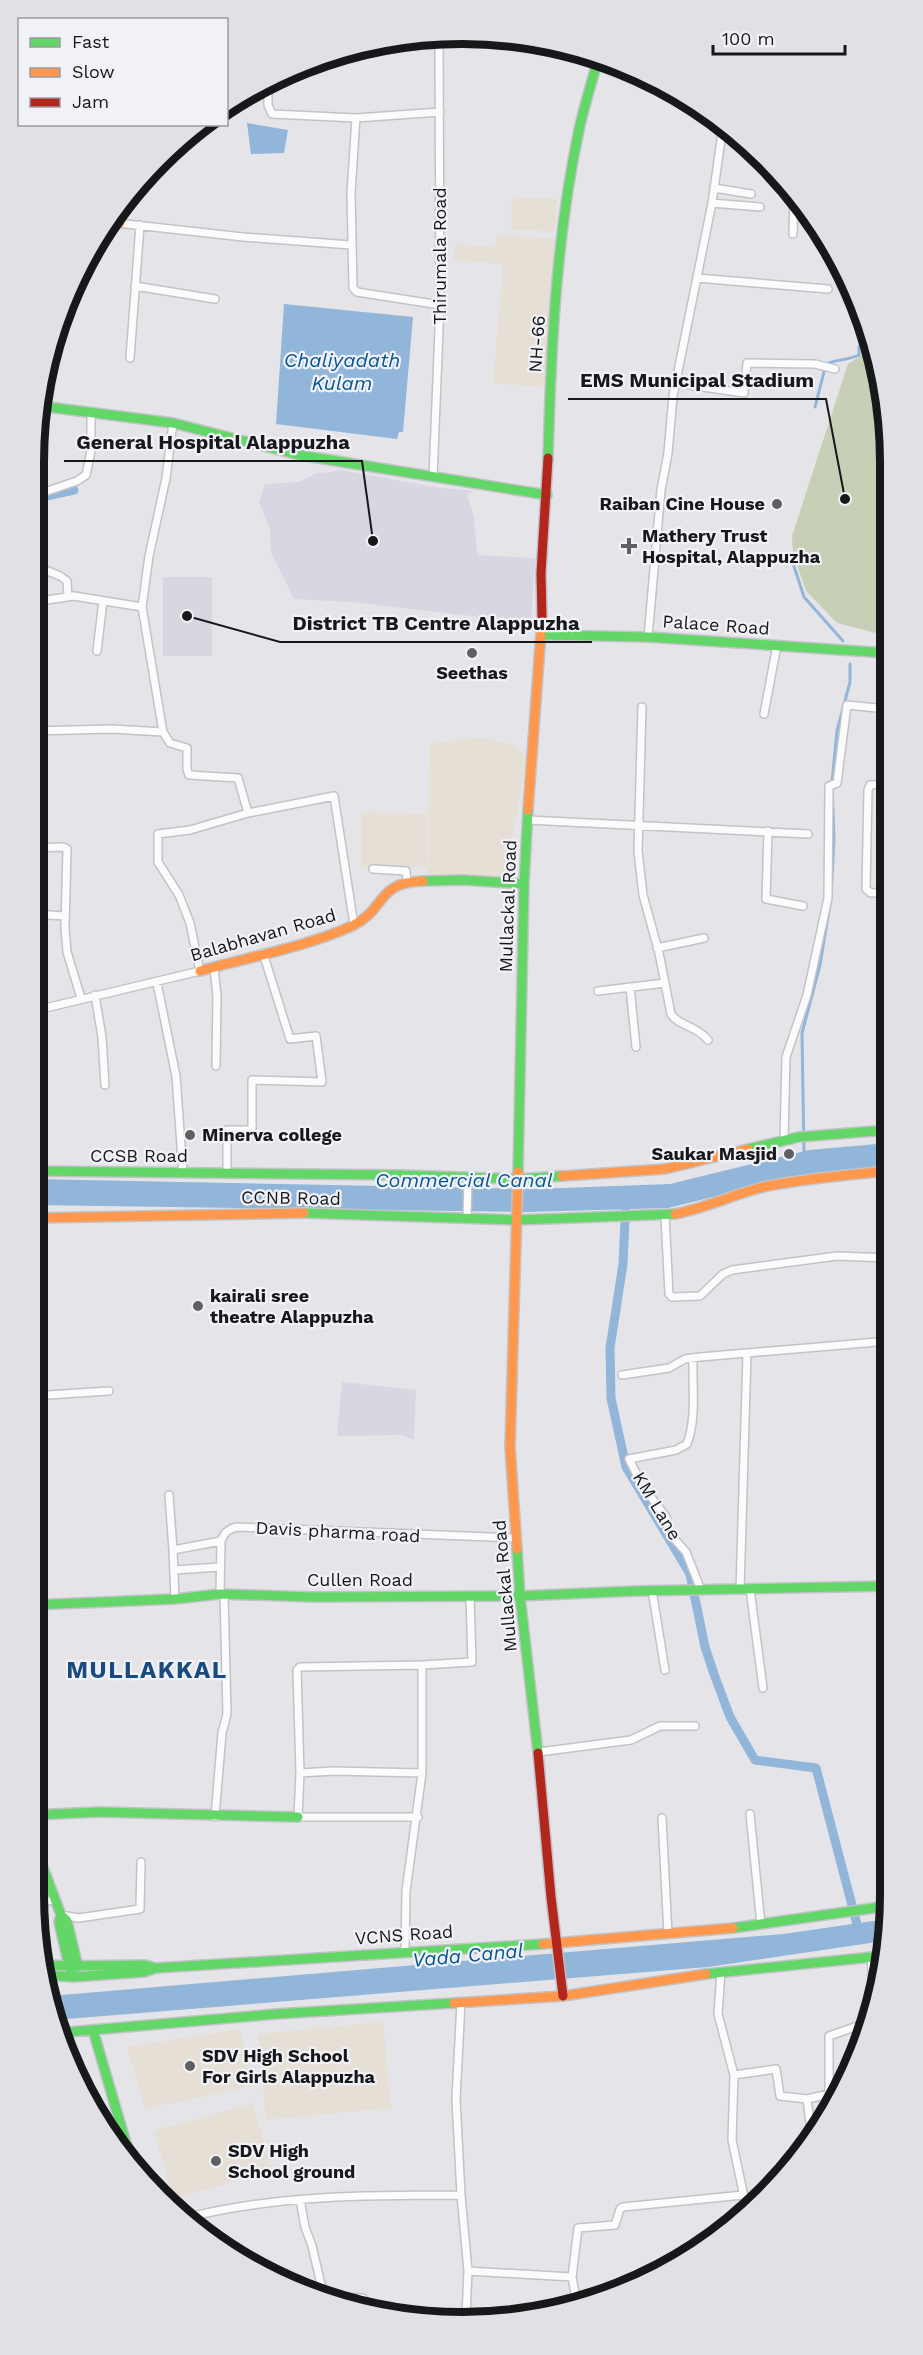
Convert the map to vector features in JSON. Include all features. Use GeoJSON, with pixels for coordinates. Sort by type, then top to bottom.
{"type":"FeatureCollection","features":[{"type":"Feature","properties":{"kind":"main road","name":"NH-66"},"geometry":{"type":"LineString","coordinates":[[542,634],[541,573],[547,495],[550,395],[563,224],[579,129],[596,66]]}},
{"type":"Feature","properties":{"kind":"main road"},"geometry":{"type":"LineString","coordinates":[[47,407],[173,423],[299,455],[547,495]]}},
{"type":"Feature","properties":{"kind":"main road","name":"Palace Road"},"geometry":{"type":"LineString","coordinates":[[542,634],[648,637],[880,653]]}},
{"type":"Feature","properties":{"kind":"main road","name":"Mullackal Road"},"geometry":{"type":"LineString","coordinates":[[542,634],[531,761],[524,884],[518,1218],[510,1447],[520,1596],[539,1752],[551,1897],[563,1993]]}},
{"type":"Feature","properties":{"kind":"main road"},"geometry":{"type":"LineString","coordinates":[[407,881],[463,880],[524,884]]}},
{"type":"Feature","properties":{"kind":"main road","name":"Balabhavan Road"},"geometry":{"type":"LineString","coordinates":[[200,971],[327,936],[354,925],[368,916],[386,893],[396,885],[407,881]]}},
{"type":"Feature","properties":{"kind":"main road","name":"CCSB Road"},"geometry":{"type":"LineString","coordinates":[[44,1171],[227,1173],[468,1182],[518,1181],[665,1169],[803,1136],[880,1131]]}},
{"type":"Feature","properties":{"kind":"main road"},"geometry":{"type":"LineString","coordinates":[[665,1216],[701,1209],[774,1185],[880,1172]]}},
{"type":"Feature","properties":{"kind":"main road","name":"CCNB Road"},"geometry":{"type":"LineString","coordinates":[[44,1218],[305,1213],[518,1218],[665,1216]]}},
{"type":"Feature","properties":{"kind":"main road"},"geometry":{"type":"LineString","coordinates":[[701,1590],[880,1586]]}},
{"type":"Feature","properties":{"kind":"main road","name":"Cullen Road"},"geometry":{"type":"LineString","coordinates":[[44,1605],[175,1599],[222,1594],[312,1597],[470,1597],[701,1590]]}},
{"type":"Feature","properties":{"kind":"main road"},"geometry":{"type":"LineString","coordinates":[[44,1814],[72,1811],[215,1817],[298,1817]]}},
{"type":"Feature","properties":{"kind":"main road"},"geometry":{"type":"LineString","coordinates":[[44,1870],[61,1914],[59,1922],[77,1977]]}},
{"type":"Feature","properties":{"kind":"main road","name":"VCNS Road"},"geometry":{"type":"LineString","coordinates":[[52,1976],[77,1977],[156,1968],[405,1951],[558,1945],[739,1928],[880,1907]]}},
{"type":"Feature","properties":{"kind":"main road"},"geometry":{"type":"LineString","coordinates":[[68,2032],[276,2014],[563,1993],[721,1972],[874,1957]]}},
{"type":"Feature","properties":{"kind":"main road","name":"VCNS Road"},"geometry":{"type":"LineString","coordinates":[[50,1965],[145,1965],[156,1968]]}},
{"type":"Feature","properties":{"kind":"main road"},"geometry":{"type":"LineString","coordinates":[[93,2030],[125,2142]]}},
{"type":"Feature","properties":{"kind":"street","name":"Thirumala Road"},"geometry":{"type":"LineString","coordinates":[[433,477],[440,305],[439,44]]}},
{"type":"Feature","properties":{"kind":"street"},"geometry":{"type":"LineString","coordinates":[[268,92],[268,105],[272,114],[356,118],[440,112]]}},
{"type":"Feature","properties":{"kind":"street"},"geometry":{"type":"LineString","coordinates":[[356,118],[351,193],[353,288],[357,292],[440,305]]}},
{"type":"Feature","properties":{"kind":"street"},"geometry":{"type":"LineString","coordinates":[[648,637],[661,490],[676,383],[712,203],[722,135]]}},
{"type":"Feature","properties":{"kind":"street"},"geometry":{"type":"LineString","coordinates":[[714,188],[751,194]]}},
{"type":"Feature","properties":{"kind":"street"},"geometry":{"type":"LineString","coordinates":[[712,203],[760,207]]}},
{"type":"Feature","properties":{"kind":"street"},"geometry":{"type":"LineString","coordinates":[[793,234],[794,208]]}},
{"type":"Feature","properties":{"kind":"street"},"geometry":{"type":"LineString","coordinates":[[120,224],[243,237],[351,245]]}},
{"type":"Feature","properties":{"kind":"street"},"geometry":{"type":"LineString","coordinates":[[130,358],[140,225]]}},
{"type":"Feature","properties":{"kind":"street"},"geometry":{"type":"LineString","coordinates":[[697,278],[828,289]]}},
{"type":"Feature","properties":{"kind":"street"},"geometry":{"type":"LineString","coordinates":[[135,286],[215,299]]}},
{"type":"Feature","properties":{"kind":"street"},"geometry":{"type":"LineString","coordinates":[[676,383],[744,393],[747,363],[815,364],[835,369]]}},
{"type":"Feature","properties":{"kind":"street"},"geometry":{"type":"LineString","coordinates":[[44,492],[77,481],[86,475],[91,451],[91,412]]}},
{"type":"Feature","properties":{"kind":"street"},"geometry":{"type":"LineString","coordinates":[[173,423],[166,478],[149,556],[142,607],[163,732],[170,743],[187,748],[189,775],[238,778],[248,813]]}},
{"type":"Feature","properties":{"kind":"street"},"geometry":{"type":"LineString","coordinates":[[44,569],[67,581],[68,597]]}},
{"type":"Feature","properties":{"kind":"street"},"geometry":{"type":"LineString","coordinates":[[44,600],[68,597],[142,607]]}},
{"type":"Feature","properties":{"kind":"street"},"geometry":{"type":"LineString","coordinates":[[97,651],[103,601]]}},
{"type":"Feature","properties":{"kind":"street"},"geometry":{"type":"LineString","coordinates":[[764,714],[777,645]]}},
{"type":"Feature","properties":{"kind":"street"},"geometry":{"type":"LineString","coordinates":[[784,1140],[786,1057],[807,995],[828,898],[829,786],[837,783],[847,705],[880,708]]}},
{"type":"Feature","properties":{"kind":"street"},"geometry":{"type":"LineString","coordinates":[[642,707],[638,851],[643,895],[673,1018],[702,1032],[708,1040]]}},
{"type":"Feature","properties":{"kind":"street"},"geometry":{"type":"LineString","coordinates":[[44,731],[112,729],[163,732]]}},
{"type":"Feature","properties":{"kind":"street"},"geometry":{"type":"LineString","coordinates":[[880,784],[870,785],[868,790],[866,889],[871,893],[880,892]]}},
{"type":"Feature","properties":{"kind":"street"},"geometry":{"type":"LineString","coordinates":[[200,971],[190,923],[179,895],[158,862],[158,834],[190,830],[248,813],[334,796],[354,925]]}},
{"type":"Feature","properties":{"kind":"street"},"geometry":{"type":"LineString","coordinates":[[528,820],[808,834]]}},
{"type":"Feature","properties":{"kind":"street"},"geometry":{"type":"LineString","coordinates":[[768,831],[766,899],[803,906]]}},
{"type":"Feature","properties":{"kind":"street"},"geometry":{"type":"LineString","coordinates":[[44,848],[67,849],[65,916],[67,951],[81,998]]}},
{"type":"Feature","properties":{"kind":"street"},"geometry":{"type":"LineString","coordinates":[[373,869],[406,871],[407,881]]}},
{"type":"Feature","properties":{"kind":"street"},"geometry":{"type":"LineString","coordinates":[[44,915],[65,916]]}},
{"type":"Feature","properties":{"kind":"street"},"geometry":{"type":"LineString","coordinates":[[657,948],[704,938]]}},
{"type":"Feature","properties":{"kind":"street"},"geometry":{"type":"LineString","coordinates":[[227,1173],[227,1130],[252,1130],[252,1080],[322,1082],[316,1036],[290,1039],[263,953]]}},
{"type":"Feature","properties":{"kind":"street"},"geometry":{"type":"LineString","coordinates":[[214,968],[217,1007],[216,1066]]}},
{"type":"Feature","properties":{"kind":"street","name":"Balabhavan Road"},"geometry":{"type":"LineString","coordinates":[[44,1008],[200,971]]}},
{"type":"Feature","properties":{"kind":"street"},"geometry":{"type":"LineString","coordinates":[[157,983],[176,1076],[183,1173]]}},
{"type":"Feature","properties":{"kind":"street"},"geometry":{"type":"LineString","coordinates":[[598,991],[665,983]]}},
{"type":"Feature","properties":{"kind":"street"},"geometry":{"type":"LineString","coordinates":[[630,987],[636,1047]]}},
{"type":"Feature","properties":{"kind":"street"},"geometry":{"type":"LineString","coordinates":[[95,995],[102,1037],[105,1084]]}},
{"type":"Feature","properties":{"kind":"street"},"geometry":{"type":"LineString","coordinates":[[467,1216],[468,1182]]}},
{"type":"Feature","properties":{"kind":"street"},"geometry":{"type":"LineString","coordinates":[[665,1216],[669,1294],[672,1297],[700,1296],[723,1274],[732,1270],[837,1257],[880,1258]]}},
{"type":"Feature","properties":{"kind":"street"},"geometry":{"type":"LineString","coordinates":[[622,1375],[669,1368],[685,1359],[880,1342]]}},
{"type":"Feature","properties":{"kind":"street"},"geometry":{"type":"LineString","coordinates":[[747,1354],[745,1590],[763,1688]]}},
{"type":"Feature","properties":{"kind":"street","name":"KM Lane"},"geometry":{"type":"LineString","coordinates":[[693,1358],[693,1418],[692,1432],[687,1444],[676,1450],[629,1458],[642,1485],[666,1517],[670,1534],[686,1552],[701,1590]]}},
{"type":"Feature","properties":{"kind":"street"},"geometry":{"type":"LineString","coordinates":[[44,1395],[109,1391]]}},
{"type":"Feature","properties":{"kind":"street"},"geometry":{"type":"LineString","coordinates":[[169,1495],[175,1599]]}},
{"type":"Feature","properties":{"kind":"street","name":"Davis pharma road"},"geometry":{"type":"LineString","coordinates":[[173,1550],[221,1541],[223,1535],[237,1527],[515,1539]]}},
{"type":"Feature","properties":{"kind":"street"},"geometry":{"type":"LineString","coordinates":[[215,1817],[222,1733],[227,1714],[220,1567],[221,1541]]}},
{"type":"Feature","properties":{"kind":"street"},"geometry":{"type":"LineString","coordinates":[[174,1570],[220,1567]]}},
{"type":"Feature","properties":{"kind":"street"},"geometry":{"type":"LineString","coordinates":[[652,1590],[665,1670]]}},
{"type":"Feature","properties":{"kind":"street"},"geometry":{"type":"LineString","coordinates":[[418,1817],[298,1817],[300,1773],[298,1668],[472,1662],[470,1597]]}},
{"type":"Feature","properties":{"kind":"street"},"geometry":{"type":"LineString","coordinates":[[405,1951],[406,1891],[411,1848],[418,1817],[422,1773],[422,1665]]}},
{"type":"Feature","properties":{"kind":"street"},"geometry":{"type":"LineString","coordinates":[[539,1752],[631,1740],[660,1726],[695,1726]]}},
{"type":"Feature","properties":{"kind":"street"},"geometry":{"type":"LineString","coordinates":[[300,1773],[333,1771],[422,1773]]}},
{"type":"Feature","properties":{"kind":"street"},"geometry":{"type":"LineString","coordinates":[[750,1814],[761,1924]]}},
{"type":"Feature","properties":{"kind":"street"},"geometry":{"type":"LineString","coordinates":[[662,1818],[668,1934]]}},
{"type":"Feature","properties":{"kind":"street"},"geometry":{"type":"LineString","coordinates":[[61,1914],[79,1918],[140,1909],[141,1862]]}},
{"type":"Feature","properties":{"kind":"street"},"geometry":{"type":"LineString","coordinates":[[44,1902],[55,1900]]}},
{"type":"Feature","properties":{"kind":"street"},"geometry":{"type":"LineString","coordinates":[[871,1957],[872,1971]]}},
{"type":"Feature","properties":{"kind":"street"},"geometry":{"type":"LineString","coordinates":[[721,1972],[718,2014],[734,2075],[732,2140],[745,2201]]}},
{"type":"Feature","properties":{"kind":"street"},"geometry":{"type":"LineString","coordinates":[[461,2002],[456,2099],[468,2271],[466,2312]]}},
{"type":"Feature","properties":{"kind":"street"},"geometry":{"type":"LineString","coordinates":[[829,2091],[829,2036],[858,2026]]}},
{"type":"Feature","properties":{"kind":"street"},"geometry":{"type":"LineString","coordinates":[[734,2075],[776,2069],[780,2096],[807,2098],[827,2094]]}},
{"type":"Feature","properties":{"kind":"street"},"geometry":{"type":"LineString","coordinates":[[807,2098],[810,2124]]}},
{"type":"Feature","properties":{"kind":"street"},"geometry":{"type":"LineString","coordinates":[[195,2215],[226,2208],[300,2200],[399,2195],[461,2195]]}},
{"type":"Feature","properties":{"kind":"street"},"geometry":{"type":"LineString","coordinates":[[575,2295],[572,2277],[576,2230],[580,2226],[615,2225],[622,2207],[743,2195]]}},
{"type":"Feature","properties":{"kind":"street"},"geometry":{"type":"LineString","coordinates":[[300,2200],[304,2227],[312,2246],[322,2287]]}},
{"type":"Feature","properties":{"kind":"street"},"geometry":{"type":"LineString","coordinates":[[468,2271],[572,2277]]}},
{"type":"Feature","properties":{"kind":"street"},"geometry":{"type":"LineString","coordinates":[[357,2298],[363,2298]]}},
{"type":"Feature","properties":{"kind":"shaded area"},"geometry":{"type":"Polygon","coordinates":[[[512,197],[557,199],[555,232],[511,229],[512,197]]]}},
{"type":"Feature","properties":{"kind":"shaded area"},"geometry":{"type":"Polygon","coordinates":[[[497,235],[556,239],[544,387],[493,383],[503,264],[454,260],[455,244],[496,247],[497,235]]]}},
{"type":"Feature","properties":{"kind":"shaded area"},"geometry":{"type":"Polygon","coordinates":[[[341,470],[440,488],[475,491],[467,494],[474,517],[477,555],[535,558],[531,623],[351,602],[294,599],[271,553],[270,530],[259,502],[265,484],[299,482],[315,474],[341,470]]]}},
{"type":"Feature","properties":{"kind":"shaded area"},"geometry":{"type":"Polygon","coordinates":[[[163,577],[212,577],[212,656],[163,656],[163,577]]]}},
{"type":"Feature","properties":{"kind":"shaded area"},"geometry":{"type":"Polygon","coordinates":[[[480,737],[511,744],[527,757],[505,878],[428,878],[429,744],[480,737]]]}},
{"type":"Feature","properties":{"kind":"shaded area"},"geometry":{"type":"Polygon","coordinates":[[[361,812],[427,814],[427,867],[361,867],[361,812]]]}},
{"type":"Feature","properties":{"kind":"shaded area"},"geometry":{"type":"Polygon","coordinates":[[[342,1382],[416,1390],[414,1440],[402,1435],[337,1436],[342,1382]]]}},
{"type":"Feature","properties":{"kind":"shaded area"},"geometry":{"type":"Polygon","coordinates":[[[383,2022],[391,2108],[266,2120],[258,2034],[383,2022]]]}},
{"type":"Feature","properties":{"kind":"shaded area","name":"SDV High School For Girls Alappuzha"},"geometry":{"type":"Polygon","coordinates":[[[240,2029],[252,2086],[145,2109],[127,2047],[240,2029]]]}},
{"type":"Feature","properties":{"kind":"shaded area","name":"SDV High School ground"},"geometry":{"type":"Polygon","coordinates":[[[253,2103],[272,2171],[176,2198],[172,2194],[154,2131],[253,2103]]]}},
{"type":"Feature","properties":{"kind":"green space"},"geometry":{"type":"Polygon","coordinates":[[[865,353],[876,407],[880,462],[880,634],[837,623],[806,591],[793,553],[792,536],[848,364],[865,353]]]}},
{"type":"Feature","properties":{"kind":"water"},"geometry":{"type":"Polygon","coordinates":[[[247,123],[288,130],[284,153],[251,154],[247,123]]]}},
{"type":"Feature","properties":{"kind":"water","name":"Chaliyadath Kulam"},"geometry":{"type":"Polygon","coordinates":[[[284,304],[413,317],[403,432],[399,432],[397,439],[276,424],[284,304]]]}},
{"type":"Feature","properties":{"kind":"water"},"geometry":{"type":"Polygon","coordinates":[[[880,1144],[880,1166],[798,1176],[668,1208],[528,1212],[44,1205],[44,1179],[534,1189],[670,1184],[809,1150],[880,1144]]]}},
{"type":"Feature","properties":{"kind":"water"},"geometry":{"type":"Polygon","coordinates":[[[879,1920],[877,1942],[708,1967],[63,2019],[57,1995],[783,1934],[879,1920]]]}},
{"type":"Feature","properties":{"kind":"waterway"},"geometry":{"type":"LineString","coordinates":[[815,407],[826,364],[859,355],[862,342]]}},
{"type":"Feature","properties":{"kind":"waterway"},"geometry":{"type":"LineString","coordinates":[[44,497],[74,490]]}},
{"type":"Feature","properties":{"kind":"waterway"},"geometry":{"type":"LineString","coordinates":[[790,554],[804,597],[843,641]]}},
{"type":"Feature","properties":{"kind":"waterway"},"geometry":{"type":"LineString","coordinates":[[804,1154],[802,1033],[820,965],[831,898],[834,839],[832,782],[837,731],[850,682],[850,664]]}},
{"type":"Feature","properties":{"kind":"waterway"},"geometry":{"type":"LineString","coordinates":[[626,1198],[623,1264],[610,1348],[611,1398],[626,1467],[690,1574],[705,1647],[714,1674],[730,1717],[755,1760],[816,1768],[859,1932]]}},
{"type":"Feature","properties":{"kind":"traffic: fast"},"geometry":{"type":"LineString","coordinates":[[548,458],[553,335],[565,211],[579,130],[596,66]]}},
{"type":"Feature","properties":{"kind":"traffic: fast"},"geometry":{"type":"LineString","coordinates":[[47,407],[173,423],[299,455],[547,495]]}},
{"type":"Feature","properties":{"kind":"traffic: fast"},"geometry":{"type":"LineString","coordinates":[[542,635],[648,637],[880,653]]}},
{"type":"Feature","properties":{"kind":"traffic: fast"},"geometry":{"type":"LineString","coordinates":[[518,1172],[524,884],[528,810]]}},
{"type":"Feature","properties":{"kind":"traffic: fast"},"geometry":{"type":"LineString","coordinates":[[423,881],[463,880],[524,884]]}},
{"type":"Feature","properties":{"kind":"traffic: fast"},"geometry":{"type":"LineString","coordinates":[[748,1149],[799,1137],[880,1131]]}},
{"type":"Feature","properties":{"kind":"traffic: fast"},"geometry":{"type":"LineString","coordinates":[[44,1171],[401,1175],[518,1179],[562,1176]]}},
{"type":"Feature","properties":{"kind":"traffic: fast"},"geometry":{"type":"LineString","coordinates":[[304,1213],[518,1220],[675,1214]]}},
{"type":"Feature","properties":{"kind":"traffic: fast"},"geometry":{"type":"LineString","coordinates":[[517,1549],[520,1596],[636,1591],[880,1586]]}},
{"type":"Feature","properties":{"kind":"traffic: fast"},"geometry":{"type":"LineString","coordinates":[[44,1605],[175,1599],[220,1594],[312,1597],[520,1596],[538,1753]]}},
{"type":"Feature","properties":{"kind":"traffic: fast"},"geometry":{"type":"LineString","coordinates":[[44,1814],[99,1812],[298,1817]]}},
{"type":"Feature","properties":{"kind":"traffic: fast"},"geometry":{"type":"LineString","coordinates":[[44,1870],[61,1915],[67,1921],[78,1967]]}},
{"type":"Feature","properties":{"kind":"traffic: fast"},"geometry":{"type":"LineString","coordinates":[[733,1928],[880,1907]]}},
{"type":"Feature","properties":{"kind":"traffic: fast"},"geometry":{"type":"LineString","coordinates":[[50,1965],[69,1966],[59,1922],[61,1915]]}},
{"type":"Feature","properties":{"kind":"traffic: fast"},"geometry":{"type":"LineString","coordinates":[[156,1968],[145,1965],[69,1966],[73,1977],[144,1972],[156,1968],[543,1944]]}},
{"type":"Feature","properties":{"kind":"traffic: fast"},"geometry":{"type":"LineString","coordinates":[[706,1974],[874,1957]]}},
{"type":"Feature","properties":{"kind":"traffic: fast"},"geometry":{"type":"LineString","coordinates":[[52,1975],[73,1977]]}},
{"type":"Feature","properties":{"kind":"traffic: fast"},"geometry":{"type":"LineString","coordinates":[[67,2032],[276,2014],[454,2003]]}},
{"type":"Feature","properties":{"kind":"traffic: fast"},"geometry":{"type":"LineString","coordinates":[[93,2030],[126,2142]]}},
{"type":"Feature","properties":{"kind":"traffic: slow"},"geometry":{"type":"LineString","coordinates":[[528,810],[542,618]]}},
{"type":"Feature","properties":{"kind":"traffic: slow"},"geometry":{"type":"LineString","coordinates":[[200,971],[297,946],[352,926],[363,920],[389,891],[397,886],[423,881]]}},
{"type":"Feature","properties":{"kind":"traffic: slow"},"geometry":{"type":"LineString","coordinates":[[562,1176],[665,1169],[748,1149]]}},
{"type":"Feature","properties":{"kind":"traffic: slow"},"geometry":{"type":"LineString","coordinates":[[517,1549],[510,1447],[518,1172]]}},
{"type":"Feature","properties":{"kind":"traffic: slow"},"geometry":{"type":"LineString","coordinates":[[675,1214],[768,1186],[880,1172]]}},
{"type":"Feature","properties":{"kind":"traffic: slow"},"geometry":{"type":"LineString","coordinates":[[44,1218],[304,1213]]}},
{"type":"Feature","properties":{"kind":"traffic: slow"},"geometry":{"type":"LineString","coordinates":[[543,1944],[733,1928]]}},
{"type":"Feature","properties":{"kind":"traffic: slow"},"geometry":{"type":"LineString","coordinates":[[454,2003],[563,1996],[706,1974]]}},
{"type":"Feature","properties":{"kind":"traffic: jam"},"geometry":{"type":"LineString","coordinates":[[542,618],[541,573],[548,458]]}},
{"type":"Feature","properties":{"kind":"traffic: jam"},"geometry":{"type":"LineString","coordinates":[[538,1753],[551,1897],[563,1996]]}},
{"type":"Feature","properties":{"kind":"place","name":"EMS Municipal Stadium"},"geometry":{"type":"Point","coordinates":[845,499]}},
{"type":"Feature","properties":{"kind":"place","name":"Raiban Cine House"},"geometry":{"type":"Point","coordinates":[777,504]}},
{"type":"Feature","properties":{"kind":"place","name":"General Hospital Alappuzha"},"geometry":{"type":"Point","coordinates":[373,541]}},
{"type":"Feature","properties":{"kind":"place","name":"Mathery Trust Hospital, Alappuzha"},"geometry":{"type":"Point","coordinates":[629,546]}},
{"type":"Feature","properties":{"kind":"place","name":"District TB Centre Alappuzha"},"geometry":{"type":"Point","coordinates":[187,616]}},
{"type":"Feature","properties":{"kind":"place","name":"Seethas"},"geometry":{"type":"Point","coordinates":[472,653]}},
{"type":"Feature","properties":{"kind":"place","name":"Minerva college"},"geometry":{"type":"Point","coordinates":[190,1135]}},
{"type":"Feature","properties":{"kind":"place","name":"Saukar Masjid"},"geometry":{"type":"Point","coordinates":[789,1154]}},
{"type":"Feature","properties":{"kind":"place","name":"kairali sree theatre Alappuzha"},"geometry":{"type":"Point","coordinates":[198,1306]}},
{"type":"Feature","properties":{"kind":"place","name":"SDV High School For Girls Alappuzha"},"geometry":{"type":"Point","coordinates":[190,2066]}},
{"type":"Feature","properties":{"kind":"place","name":"SDV High School ground"},"geometry":{"type":"Point","coordinates":[216,2161]}},
{"type":"Feature","properties":{"kind":"district","name":"MULLAKKAL"},"geometry":{"type":"Point","coordinates":[147,1670]}},
{"type":"Feature","properties":{"kind":"water label","name":"Commercial Canal"},"geometry":{"type":"Point","coordinates":[464,1180]}},
{"type":"Feature","properties":{"kind":"water label","name":"Vada Canal"},"geometry":{"type":"Point","coordinates":[468,1955]}}]}
